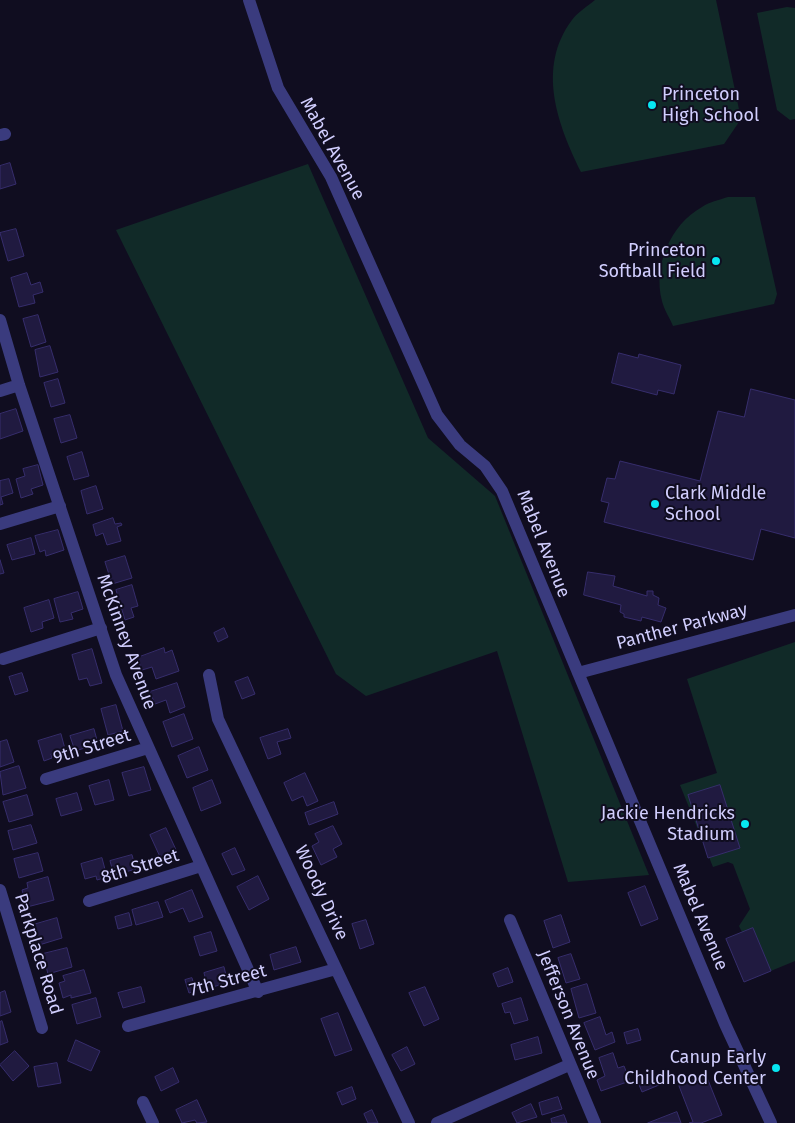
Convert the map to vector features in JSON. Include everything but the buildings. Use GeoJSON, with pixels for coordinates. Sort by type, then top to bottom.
{"type":"FeatureCollection","features":[{"type":"Feature","properties":{"kind":"street","name":"Mabel Avenue"},"geometry":{"type":"LineString","coordinates":[[249,0],[278,88],[331,177],[437,415],[460,445],[484,466],[502,491],[725,1024],[771,1123]]}},
{"type":"Feature","properties":{"kind":"street","name":"McKinney Avenue"},"geometry":{"type":"LineString","coordinates":[[0,320],[19,385],[116,675],[258,992]]}},
{"type":"Feature","properties":{"kind":"street"},"geometry":{"type":"LineString","coordinates":[[0,391],[19,385]]}},
{"type":"Feature","properties":{"kind":"street"},"geometry":{"type":"LineString","coordinates":[[0,524],[60,506]]}},
{"type":"Feature","properties":{"kind":"street","name":"Panther Parkway"},"geometry":{"type":"LineString","coordinates":[[578,673],[795,615]]}},
{"type":"Feature","properties":{"kind":"street"},"geometry":{"type":"LineString","coordinates":[[3,659],[101,628]]}},
{"type":"Feature","properties":{"kind":"street","name":"Woody Drive"},"geometry":{"type":"LineString","coordinates":[[210,675],[218,719],[409,1123]]}},
{"type":"Feature","properties":{"kind":"street","name":"9th Street"},"geometry":{"type":"LineString","coordinates":[[46,779],[148,748]]}},
{"type":"Feature","properties":{"kind":"street","name":"8th Street"},"geometry":{"type":"LineString","coordinates":[[89,901],[201,866]]}},
{"type":"Feature","properties":{"kind":"street","name":"Parkplace Road"},"geometry":{"type":"LineString","coordinates":[[0,890],[2,909],[42,1028]]}},
{"type":"Feature","properties":{"kind":"street","name":"Jefferson Avenue"},"geometry":{"type":"LineString","coordinates":[[510,920],[569,1065],[595,1123]]}},
{"type":"Feature","properties":{"kind":"street","name":"7th Street"},"geometry":{"type":"LineString","coordinates":[[128,1026],[258,992],[336,969]]}},
{"type":"Feature","properties":{"kind":"street"},"geometry":{"type":"LineString","coordinates":[[437,1123],[569,1065]]}},
{"type":"Feature","properties":{"kind":"street"},"geometry":{"type":"LineString","coordinates":[[143,1102],[153,1123]]}},
{"type":"Feature","properties":{"kind":"green space"},"geometry":{"type":"Polygon","coordinates":[[[595,0],[716,0],[741,119],[724,144],[581,172],[559,116],[554,96],[553,77],[555,57],[561,38],[574,17],[595,0]]]}},
{"type":"Feature","properties":{"kind":"green space"},"geometry":{"type":"Polygon","coordinates":[[[787,7],[795,8],[795,119],[790,120],[777,110],[757,13],[787,7]]]}},
{"type":"Feature","properties":{"kind":"green space"},"geometry":{"type":"Polygon","coordinates":[[[308,164],[428,438],[495,496],[649,875],[568,882],[497,651],[366,696],[336,674],[116,230],[308,164]]]}},
{"type":"Feature","properties":{"kind":"green space","name":"Princeton Softball Field"},"geometry":{"type":"Polygon","coordinates":[[[728,197],[755,197],[777,294],[774,304],[673,326],[663,304],[660,288],[662,261],[667,248],[681,224],[691,215],[708,204],[728,197]]]}},
{"type":"Feature","properties":{"kind":"green space","name":"Jackie Hendricks Stadium"},"geometry":{"type":"Polygon","coordinates":[[[795,642],[795,961],[744,982],[726,939],[742,932],[739,926],[750,909],[733,864],[728,862],[713,867],[680,785],[717,773],[687,679],[795,642]]]}},
{"type":"Feature","properties":{"kind":"place","name":"Princeton High School"},"geometry":{"type":"Point","coordinates":[652,105]}},
{"type":"Feature","properties":{"kind":"place","name":"Princeton Softball Field"},"geometry":{"type":"Point","coordinates":[716,261]}},
{"type":"Feature","properties":{"kind":"place","name":"Clark Middle School"},"geometry":{"type":"Point","coordinates":[655,504]}},
{"type":"Feature","properties":{"kind":"place","name":"Jackie Hendricks Stadium"},"geometry":{"type":"Point","coordinates":[745,824]}},
{"type":"Feature","properties":{"kind":"place","name":"Canup Early Childhood Center"},"geometry":{"type":"Point","coordinates":[776,1068]}}]}
